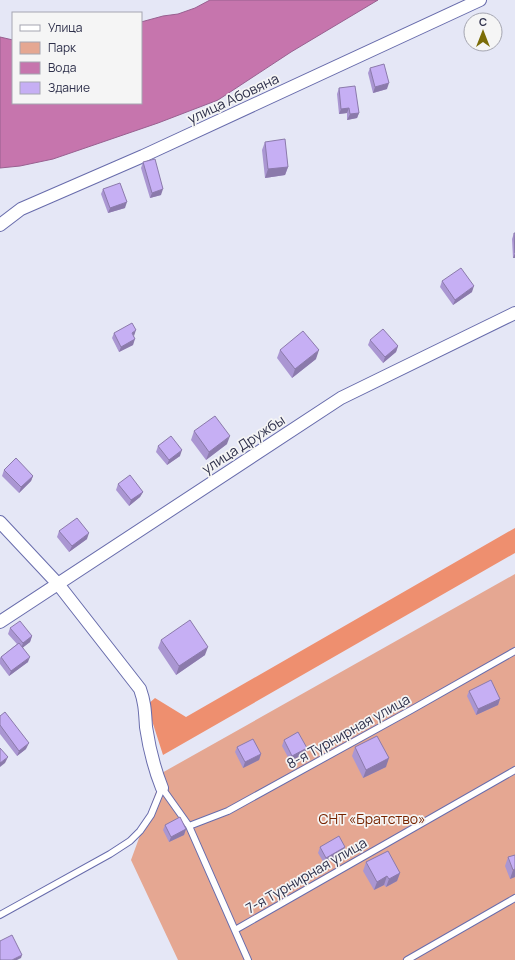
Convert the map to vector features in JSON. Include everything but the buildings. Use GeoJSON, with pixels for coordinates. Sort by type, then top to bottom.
{"type":"FeatureCollection","features":[{"type":"Feature","properties":{"kind":"street","name":"улица Абовяна"},"geometry":{"type":"LineString","coordinates":[[0,225],[21,209],[143,156],[480,0]]}},
{"type":"Feature","properties":{"kind":"street","name":"улица Дружбы"},"geometry":{"type":"LineString","coordinates":[[0,622],[341,398],[515,313]]}},
{"type":"Feature","properties":{"kind":"street"},"geometry":{"type":"LineString","coordinates":[[0,522],[58,584],[140,690],[145,703],[146,727],[156,772],[162,788]]}},
{"type":"Feature","properties":{"kind":"lane","name":"8-я Турнирная улица"},"geometry":{"type":"LineString","coordinates":[[189,826],[228,811],[405,714],[515,651]]}},
{"type":"Feature","properties":{"kind":"lane","name":"7-я Турнирная улица"},"geometry":{"type":"LineString","coordinates":[[235,930],[515,770]]}},
{"type":"Feature","properties":{"kind":"lane"},"geometry":{"type":"LineString","coordinates":[[162,788],[189,826],[248,960]]}},
{"type":"Feature","properties":{"kind":"lane"},"geometry":{"type":"LineString","coordinates":[[0,915],[110,854],[130,841],[140,831],[150,815],[162,788]]}},
{"type":"Feature","properties":{"kind":"lane"},"geometry":{"type":"LineString","coordinates":[[407,960],[515,898]]}},
{"type":"Feature","properties":{"kind":"green space","name":"СНТ «Братство»"},"geometry":{"type":"Polygon","coordinates":[[[515,574],[515,960],[178,960],[131,860],[157,789],[160,774],[515,574]]]}},
{"type":"Feature","properties":{"kind":"shaded area"},"geometry":{"type":"Polygon","coordinates":[[[515,528],[515,553],[163,755],[147,705],[155,698],[186,717],[515,528]]]}},
{"type":"Feature","properties":{"kind":"water"},"geometry":{"type":"Polygon","coordinates":[[[210,0],[378,0],[291,52],[218,100],[158,123],[53,159],[20,166],[0,168],[0,37],[12,40],[12,104],[142,104],[142,22],[178,14],[195,8],[210,0]]]}}]}
